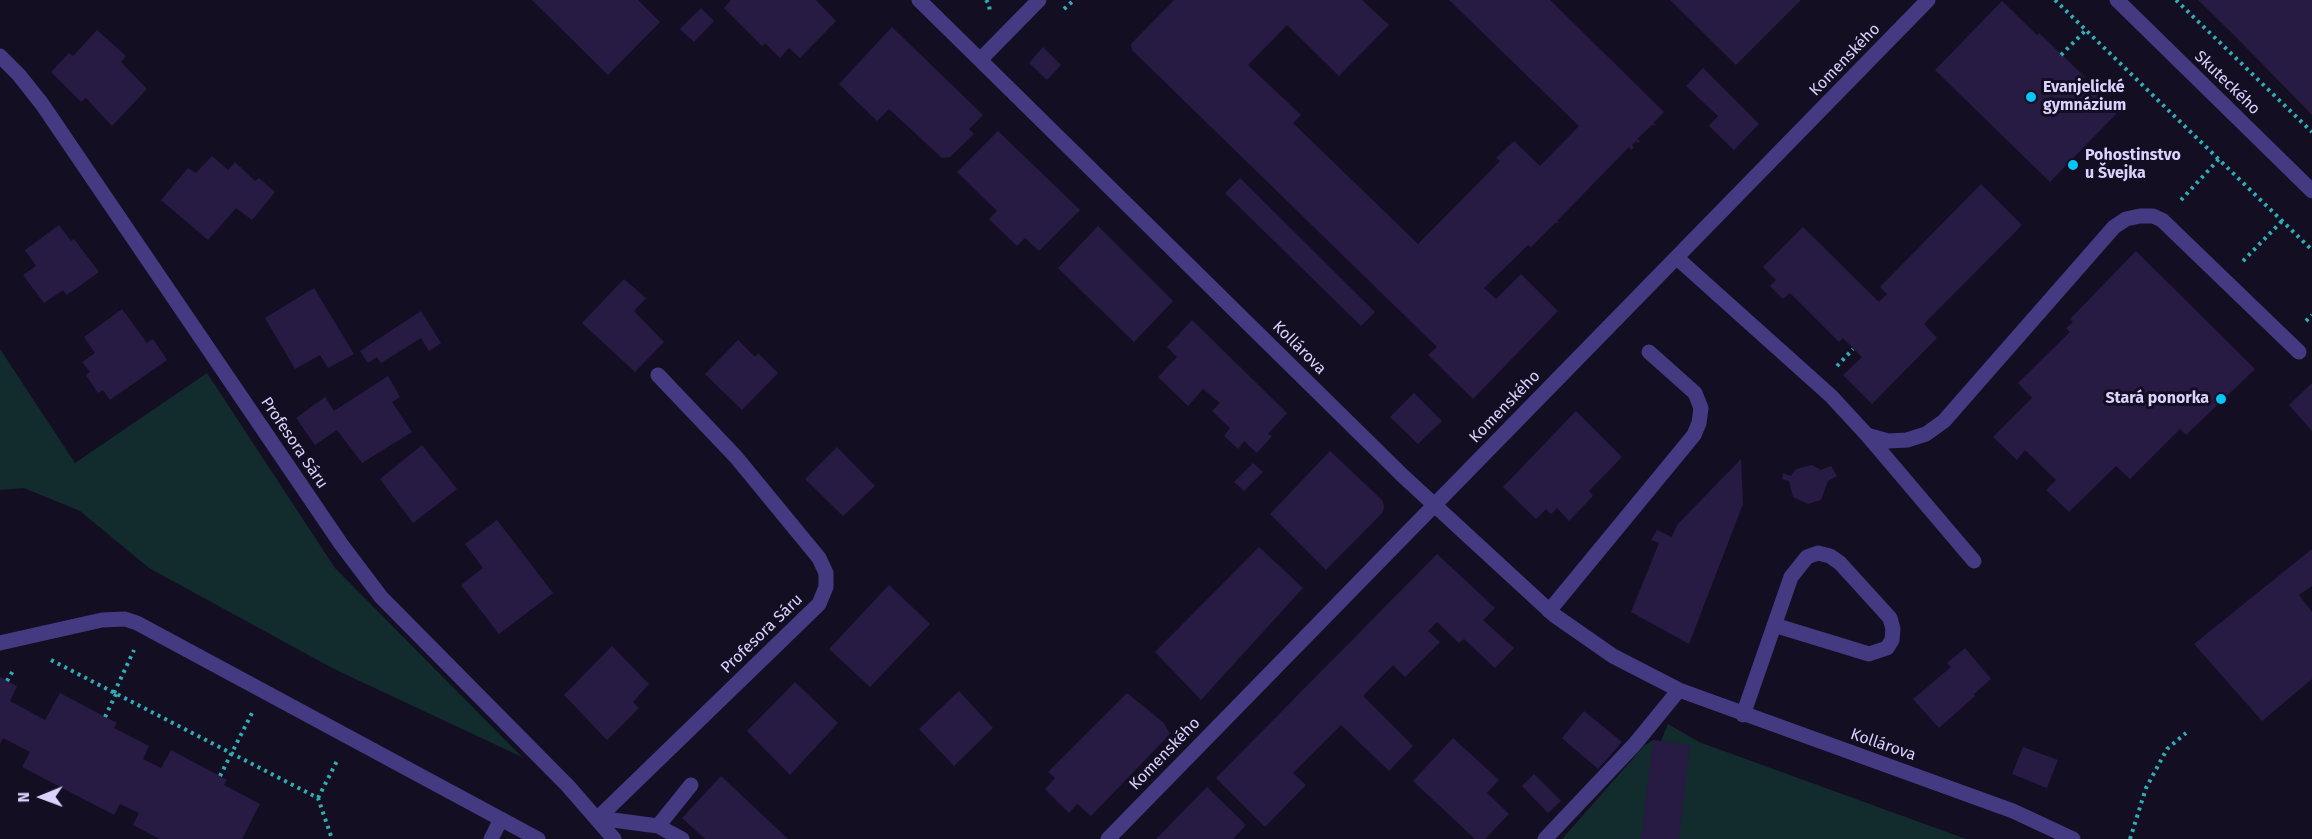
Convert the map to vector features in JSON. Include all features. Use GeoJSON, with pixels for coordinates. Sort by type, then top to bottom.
{"type":"FeatureCollection","features":[{"type":"Feature","properties":{"kind":"street","name":"Kollárova"},"geometry":{"type":"LineString","coordinates":[[919,0],[1434,505],[1549,611],[1613,656],[1679,690],[2013,811],[2073,839]]}},
{"type":"Feature","properties":{"kind":"street"},"geometry":{"type":"LineString","coordinates":[[980,60],[1039,0]]}},
{"type":"Feature","properties":{"kind":"street","name":"Komenského"},"geometry":{"type":"LineString","coordinates":[[1108,839],[1928,0]]}},
{"type":"Feature","properties":{"kind":"street","name":"Skuteckého"},"geometry":{"type":"LineString","coordinates":[[2117,0],[2312,191]]}},
{"type":"Feature","properties":{"kind":"street","name":"Profesora Sáru"},"geometry":{"type":"LineString","coordinates":[[0,56],[19,75],[42,105],[341,544],[381,597],[598,818],[614,839]]}},
{"type":"Feature","properties":{"kind":"street"},"geometry":{"type":"LineString","coordinates":[[1868,435],[1888,441],[1907,440],[1926,434],[1944,420],[2114,227],[2140,216],[2152,216],[2162,220],[2299,352]]}},
{"type":"Feature","properties":{"kind":"street"},"geometry":{"type":"LineString","coordinates":[[1677,258],[1831,396],[1868,435],[1974,561]]}},
{"type":"Feature","properties":{"kind":"street"},"geometry":{"type":"LineString","coordinates":[[1549,611],[1694,435],[1699,423],[1701,408],[1695,393],[1649,352]]}},
{"type":"Feature","properties":{"kind":"street","name":"Profesora Sáru"},"geometry":{"type":"LineString","coordinates":[[598,818],[819,604],[826,587],[826,573],[819,558],[736,457],[658,375]]}},
{"type":"Feature","properties":{"kind":"street"},"geometry":{"type":"LineString","coordinates":[[1743,715],[1774,625],[1791,577],[1798,565],[1807,557],[1818,553],[1830,556],[1840,563],[1890,618],[1893,628],[1892,640],[1887,648],[1869,654],[1774,625]]}},
{"type":"Feature","properties":{"kind":"street"},"geometry":{"type":"LineString","coordinates":[[0,643],[102,620],[125,620],[146,627],[538,839]]}},
{"type":"Feature","properties":{"kind":"street"},"geometry":{"type":"LineString","coordinates":[[1545,839],[1634,745],[1679,690]]}},
{"type":"Feature","properties":{"kind":"street"},"geometry":{"type":"LineString","coordinates":[[658,826],[691,785]]}},
{"type":"Feature","properties":{"kind":"street"},"geometry":{"type":"LineString","coordinates":[[598,818],[658,826],[682,839]]}},
{"type":"Feature","properties":{"kind":"street"},"geometry":{"type":"LineString","coordinates":[[491,839],[501,819]]}},
{"type":"Feature","properties":{"kind":"path"},"geometry":{"type":"LineString","coordinates":[[2055,0],[2312,250]]}},
{"type":"Feature","properties":{"kind":"path"},"geometry":{"type":"LineString","coordinates":[[2176,0],[2312,132]]}},
{"type":"Feature","properties":{"kind":"path"},"geometry":{"type":"LineString","coordinates":[[2061,55],[2086,30]]}},
{"type":"Feature","properties":{"kind":"path"},"geometry":{"type":"LineString","coordinates":[[2183,197],[2219,159]]}},
{"type":"Feature","properties":{"kind":"path"},"geometry":{"type":"LineString","coordinates":[[2246,259],[2282,221]]}},
{"type":"Feature","properties":{"kind":"path"},"geometry":{"type":"LineString","coordinates":[[2307,320],[2312,315]]}},
{"type":"Feature","properties":{"kind":"path"},"geometry":{"type":"LineString","coordinates":[[105,717],[137,645]]}},
{"type":"Feature","properties":{"kind":"path"},"geometry":{"type":"LineString","coordinates":[[50,659],[318,798],[332,839]]}},
{"type":"Feature","properties":{"kind":"path"},"geometry":{"type":"LineString","coordinates":[[220,776],[263,691]]}},
{"type":"Feature","properties":{"kind":"path"},"geometry":{"type":"LineString","coordinates":[[2130,839],[2151,779],[2167,749],[2186,733]]}},
{"type":"Feature","properties":{"kind":"path"},"geometry":{"type":"LineString","coordinates":[[318,798],[341,754]]}},
{"type":"Feature","properties":{"kind":"green space"},"geometry":{"type":"Polygon","coordinates":[[[0,349],[75,463],[207,373],[335,568],[522,757],[334,669],[149,568],[80,511],[24,488],[0,490],[0,349]]]}},
{"type":"Feature","properties":{"kind":"green space"},"geometry":{"type":"Polygon","coordinates":[[[1668,724],[1699,742],[1966,839],[1562,839],[1644,746],[1653,740],[1661,741],[1668,724]]]}},
{"type":"Feature","properties":{"kind":"building"},"geometry":{"type":"Polygon","coordinates":[[[532,0],[638,0],[660,22],[608,75],[532,0]]]}},
{"type":"Feature","properties":{"kind":"building"},"geometry":{"type":"Polygon","coordinates":[[[731,0],[816,0],[836,21],[800,58],[789,48],[780,58],[765,43],[762,46],[724,8],[731,0]]]}},
{"type":"Feature","properties":{"kind":"building"},"geometry":{"type":"Polygon","coordinates":[[[1174,0],[1362,0],[1389,25],[1339,76],[1287,25],[1248,65],[1301,115],[1293,123],[1418,244],[1500,161],[1496,158],[1514,141],[1540,166],[1579,126],[1449,0],[1550,0],[1664,112],[1653,123],[1656,125],[1652,125],[1637,139],[1640,141],[1632,145],[1634,148],[1631,150],[1629,147],[1557,221],[1559,223],[1555,223],[1531,247],[1528,245],[1484,288],[1496,299],[1521,274],[1558,311],[1473,399],[1428,355],[1437,347],[1132,50],[1131,44],[1174,0]]]}},
{"type":"Feature","properties":{"kind":"building"},"geometry":{"type":"Polygon","coordinates":[[[1670,0],[1801,0],[1736,65],[1670,0]]]}},
{"type":"Feature","properties":{"kind":"building"},"geometry":{"type":"Polygon","coordinates":[[[2198,0],[2312,0],[2312,115],[2235,36],[2198,0]]]}},
{"type":"Feature","properties":{"kind":"building","name":"Evanjelické gymnázium"},"geometry":{"type":"Polygon","coordinates":[[[2002,1],[2085,77],[2082,80],[2116,114],[2050,182],[1935,70],[2002,1]]]}},
{"type":"Feature","properties":{"kind":"building"},"geometry":{"type":"Polygon","coordinates":[[[701,8],[714,21],[694,42],[680,29],[701,8]]]}},
{"type":"Feature","properties":{"kind":"building"},"geometry":{"type":"Polygon","coordinates":[[[892,27],[983,115],[969,129],[974,134],[950,157],[942,158],[889,109],[877,121],[839,84],[892,27]]]}},
{"type":"Feature","properties":{"kind":"building"},"geometry":{"type":"Polygon","coordinates":[[[97,30],[126,56],[121,62],[147,89],[112,126],[86,98],[81,102],[51,72],[69,53],[73,56],[97,30]]]}},
{"type":"Feature","properties":{"kind":"building"},"geometry":{"type":"Polygon","coordinates":[[[1043,47],[1061,65],[1047,80],[1029,63],[1043,47]]]}},
{"type":"Feature","properties":{"kind":"building"},"geometry":{"type":"Polygon","coordinates":[[[1703,68],[1759,124],[1734,150],[1709,126],[1718,116],[1686,86],[1703,68]]]}},
{"type":"Feature","properties":{"kind":"building"},"geometry":{"type":"Polygon","coordinates":[[[998,131],[1080,210],[1039,251],[1025,238],[1017,246],[989,219],[997,211],[957,172],[998,131]]]}},
{"type":"Feature","properties":{"kind":"building"},"geometry":{"type":"Polygon","coordinates":[[[212,156],[228,170],[235,162],[255,181],[259,178],[275,192],[252,220],[236,208],[208,240],[161,200],[188,168],[196,173],[212,156]]]}},
{"type":"Feature","properties":{"kind":"building"},"geometry":{"type":"Polygon","coordinates":[[[1240,178],[1375,312],[1361,326],[1225,193],[1240,178]]]}},
{"type":"Feature","properties":{"kind":"building"},"geometry":{"type":"Polygon","coordinates":[[[1981,184],[2022,225],[1924,324],[1937,338],[1872,404],[1843,375],[1862,357],[1843,338],[1839,342],[1790,293],[1783,299],[1770,286],[1776,280],[1763,267],[1803,227],[1879,302],[1887,294],[1880,287],[1981,184]]]}},
{"type":"Feature","properties":{"kind":"building"},"geometry":{"type":"Polygon","coordinates":[[[59,225],[71,241],[74,239],[99,272],[67,295],[63,290],[44,303],[23,275],[36,266],[25,250],[59,225]]]}},
{"type":"Feature","properties":{"kind":"building"},"geometry":{"type":"Polygon","coordinates":[[[1098,226],[1173,301],[1134,342],[1058,268],[1098,226]]]}},
{"type":"Feature","properties":{"kind":"building"},"geometry":{"type":"Polygon","coordinates":[[[2136,251],[2255,369],[2186,435],[2180,429],[2130,479],[2116,466],[2069,512],[2046,490],[2056,480],[2025,450],[2017,460],[1993,437],[2032,398],[2018,383],[2070,332],[2066,328],[2073,322],[2070,319],[2136,251]]]}},
{"type":"Feature","properties":{"kind":"building"},"geometry":{"type":"Polygon","coordinates":[[[624,279],[646,298],[634,311],[664,342],[635,372],[582,323],[624,279]]]}},
{"type":"Feature","properties":{"kind":"building"},"geometry":{"type":"Polygon","coordinates":[[[314,288],[354,354],[328,368],[320,355],[295,369],[265,318],[314,288]]]}},
{"type":"Feature","properties":{"kind":"building"},"geometry":{"type":"Polygon","coordinates":[[[122,309],[147,343],[153,339],[167,360],[110,400],[103,390],[98,393],[86,375],[90,372],[82,362],[95,353],[84,337],[122,309]]]}},
{"type":"Feature","properties":{"kind":"building"},"geometry":{"type":"Polygon","coordinates":[[[421,311],[441,343],[429,351],[421,338],[381,363],[377,357],[368,363],[360,351],[421,311]]]}},
{"type":"Feature","properties":{"kind":"building"},"geometry":{"type":"Polygon","coordinates":[[[1192,320],[1287,413],[1268,434],[1272,436],[1257,453],[1244,441],[1238,449],[1224,436],[1230,428],[1212,411],[1220,403],[1203,389],[1188,406],[1158,377],[1177,357],[1167,347],[1192,320]]]}},
{"type":"Feature","properties":{"kind":"building"},"geometry":{"type":"Polygon","coordinates":[[[738,340],[755,357],[758,353],[778,373],[742,410],[705,374],[738,340]]]}},
{"type":"Feature","properties":{"kind":"building"},"geometry":{"type":"Polygon","coordinates":[[[388,376],[400,397],[392,402],[412,432],[362,463],[337,430],[315,445],[296,418],[325,397],[334,411],[388,376]]]}},
{"type":"Feature","properties":{"kind":"building"},"geometry":{"type":"Polygon","coordinates":[[[2312,383],[2312,431],[2289,405],[2312,383]]]}},
{"type":"Feature","properties":{"kind":"building"},"geometry":{"type":"Polygon","coordinates":[[[1414,393],[1442,421],[1418,444],[1390,417],[1414,393]]]}},
{"type":"Feature","properties":{"kind":"building"},"geometry":{"type":"Polygon","coordinates":[[[1576,411],[1622,457],[1589,491],[1593,496],[1569,521],[1557,508],[1551,514],[1546,509],[1536,519],[1503,487],[1576,411]]]}},
{"type":"Feature","properties":{"kind":"building"},"geometry":{"type":"Polygon","coordinates":[[[422,445],[457,489],[413,523],[380,479],[422,445]]]}},
{"type":"Feature","properties":{"kind":"building"},"geometry":{"type":"Polygon","coordinates":[[[837,447],[875,486],[843,516],[805,479],[837,447]]]}},
{"type":"Feature","properties":{"kind":"building"},"geometry":{"type":"Polygon","coordinates":[[[1330,451],[1382,500],[1384,506],[1383,512],[1326,570],[1270,514],[1330,451]]]}},
{"type":"Feature","properties":{"kind":"building"},"geometry":{"type":"Polygon","coordinates":[[[1741,459],[1743,504],[1689,644],[1631,612],[1659,543],[1651,540],[1657,530],[1672,537],[1677,525],[1741,459]]]}},
{"type":"Feature","properties":{"kind":"building"},"geometry":{"type":"Polygon","coordinates":[[[1253,463],[1263,472],[1244,491],[1234,482],[1253,463]]]}},
{"type":"Feature","properties":{"kind":"building"},"geometry":{"type":"Polygon","coordinates":[[[1812,465],[1821,470],[1831,466],[1837,476],[1828,481],[1821,500],[1808,504],[1793,497],[1789,481],[1782,479],[1783,473],[1791,476],[1796,469],[1812,465]]]}},
{"type":"Feature","properties":{"kind":"building"},"geometry":{"type":"Polygon","coordinates":[[[497,520],[553,593],[499,634],[461,585],[483,568],[465,544],[497,520]]]}},
{"type":"Feature","properties":{"kind":"building"},"geometry":{"type":"Polygon","coordinates":[[[1259,547],[1303,588],[1201,700],[1155,652],[1259,547]]]}},
{"type":"Feature","properties":{"kind":"building"},"geometry":{"type":"Polygon","coordinates":[[[2312,549],[2312,586],[2299,595],[2312,612],[2312,679],[2262,721],[2194,644],[2312,549]]]}},
{"type":"Feature","properties":{"kind":"building"},"geometry":{"type":"Polygon","coordinates":[[[1437,554],[1495,608],[1483,620],[1514,648],[1495,668],[1464,639],[1459,643],[1437,622],[1428,631],[1440,642],[1405,677],[1393,665],[1363,696],[1413,746],[1389,771],[1341,725],[1293,773],[1306,785],[1265,827],[1216,778],[1437,554]]]}},
{"type":"Feature","properties":{"kind":"building"},"geometry":{"type":"Polygon","coordinates":[[[889,585],[930,624],[870,687],[829,649],[889,585]]]}},
{"type":"Feature","properties":{"kind":"building"},"geometry":{"type":"Polygon","coordinates":[[[612,646],[649,684],[633,702],[639,708],[607,740],[564,695],[612,646]]]}},
{"type":"Feature","properties":{"kind":"building"},"geometry":{"type":"Polygon","coordinates":[[[1965,648],[1991,679],[1939,728],[1913,699],[1951,667],[1947,663],[1965,648]]]}},
{"type":"Feature","properties":{"kind":"building"},"geometry":{"type":"Polygon","coordinates":[[[0,677],[17,686],[10,701],[45,720],[60,693],[117,723],[114,728],[149,746],[143,759],[161,768],[171,750],[227,780],[224,785],[260,804],[242,839],[160,839],[133,825],[139,813],[120,804],[114,815],[22,767],[30,752],[3,738],[0,744],[0,677]]]}},
{"type":"Feature","properties":{"kind":"building"},"geometry":{"type":"Polygon","coordinates":[[[795,682],[838,723],[790,775],[747,731],[795,682]]]}},
{"type":"Feature","properties":{"kind":"building"},"geometry":{"type":"Polygon","coordinates":[[[959,691],[993,728],[954,766],[919,729],[959,691]]]}},
{"type":"Feature","properties":{"kind":"building"},"geometry":{"type":"Polygon","coordinates":[[[1127,693],[1163,722],[1170,734],[1091,816],[1077,804],[1069,813],[1045,789],[1055,778],[1048,772],[1127,693]]]}},
{"type":"Feature","properties":{"kind":"building"},"geometry":{"type":"Polygon","coordinates":[[[1584,711],[1622,742],[1598,769],[1562,738],[1584,711]]]}},
{"type":"Feature","properties":{"kind":"building"},"geometry":{"type":"Polygon","coordinates":[[[1453,738],[1499,780],[1487,793],[1509,814],[1485,839],[1475,839],[1413,781],[1453,738]]]}},
{"type":"Feature","properties":{"kind":"building"},"geometry":{"type":"Polygon","coordinates":[[[1653,740],[1690,745],[1679,839],[1641,839],[1653,740]]]}},
{"type":"Feature","properties":{"kind":"building"},"geometry":{"type":"Polygon","coordinates":[[[2023,747],[2058,760],[2047,788],[2012,774],[2023,747]]]}},
{"type":"Feature","properties":{"kind":"building"},"geometry":{"type":"Polygon","coordinates":[[[1534,774],[1561,801],[1548,813],[1522,786],[1534,774]]]}},
{"type":"Feature","properties":{"kind":"building"},"geometry":{"type":"Polygon","coordinates":[[[721,776],[788,839],[705,839],[682,818],[721,776]]]}},
{"type":"Feature","properties":{"kind":"building"},"geometry":{"type":"Polygon","coordinates":[[[1207,787],[1246,825],[1233,839],[1156,839],[1207,787]]]}},
{"type":"Feature","properties":{"kind":"place","name":"Evanjelické gymnázium"},"geometry":{"type":"Point","coordinates":[2031,97]}},
{"type":"Feature","properties":{"kind":"place","name":"Pohostinstvo u Švejka"},"geometry":{"type":"Point","coordinates":[2073,165]}},
{"type":"Feature","properties":{"kind":"place","name":"Stará ponorka"},"geometry":{"type":"Point","coordinates":[2221,399]}}]}
